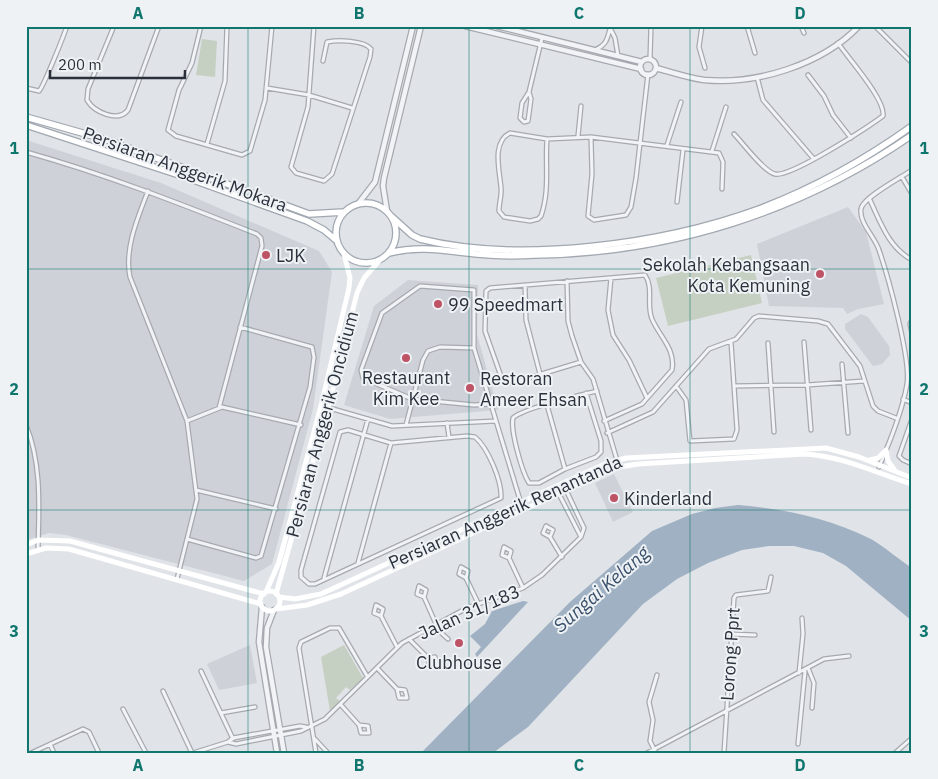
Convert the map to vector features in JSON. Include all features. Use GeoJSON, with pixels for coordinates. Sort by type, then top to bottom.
{"type":"FeatureCollection","features":[{"type":"Feature","properties":{"kind":"main road","name":"Persiaran Anggerik Mokara"},"geometry":{"type":"LineString","coordinates":[[26,117],[107,140],[309,214],[344,212]]}},
{"type":"Feature","properties":{"kind":"main road","name":"Persiaran Anggerik Mokara"},"geometry":{"type":"LineString","coordinates":[[26,124],[185,177],[307,221],[324,230],[337,241]]}},
{"type":"Feature","properties":{"kind":"main road"},"geometry":{"type":"LineString","coordinates":[[912,126],[864,158],[766,206],[729,218],[634,240],[568,247],[492,249],[420,238],[412,235],[389,214],[373,204],[358,204],[344,212],[336,226],[337,241],[344,254],[350,259],[364,264],[379,261],[389,254],[416,248],[490,255],[564,254],[635,247],[731,225],[782,206],[850,173],[912,135]]}},
{"type":"Feature","properties":{"kind":"main road"},"geometry":{"type":"LineString","coordinates":[[389,214],[396,232],[394,244],[389,254]]}},
{"type":"Feature","properties":{"kind":"main road","name":"Persiaran Anggerik Oncidium"},"geometry":{"type":"LineString","coordinates":[[265,593],[278,562],[321,406],[349,288],[350,278],[344,254]]}},
{"type":"Feature","properties":{"kind":"main road","name":"Persiaran Anggerik Oncidium"},"geometry":{"type":"LineString","coordinates":[[277,595],[357,293],[364,278],[379,261]]}},
{"type":"Feature","properties":{"kind":"main road","name":"Persiaran Anggerik Renantanda"},"geometry":{"type":"LineString","coordinates":[[277,595],[295,599],[321,594],[617,460],[645,456],[826,448],[868,460],[912,478]]}},
{"type":"Feature","properties":{"kind":"main road"},"geometry":{"type":"LineString","coordinates":[[868,460],[878,458],[886,450]]}},
{"type":"Feature","properties":{"kind":"main road"},"geometry":{"type":"LineString","coordinates":[[886,450],[889,464],[899,473]]}},
{"type":"Feature","properties":{"kind":"main road","name":"Persiaran Anggerik Renantanda"},"geometry":{"type":"LineString","coordinates":[[275,610],[307,605],[341,594],[619,467],[804,454],[836,458],[912,484]]}},
{"type":"Feature","properties":{"kind":"main road"},"geometry":{"type":"LineString","coordinates":[[26,545],[38,540],[70,541],[178,571],[277,595],[279,603],[275,610],[267,611],[261,606],[177,579],[69,549],[38,549],[26,554]]}},
{"type":"Feature","properties":{"kind":"main road"},"geometry":{"type":"LineString","coordinates":[[261,606],[265,593]]}},
{"type":"Feature","properties":{"kind":"street"},"geometry":{"type":"LineString","coordinates":[[26,88],[39,91],[44,86],[55,51],[67,26]]}},
{"type":"Feature","properties":{"kind":"street"},"geometry":{"type":"LineString","coordinates":[[114,26],[87,94],[90,105],[102,112],[117,117],[122,116],[128,110],[159,26]]}},
{"type":"Feature","properties":{"kind":"street"},"geometry":{"type":"LineString","coordinates":[[201,26],[192,63],[179,90],[168,126],[171,134],[240,155],[245,155],[250,151],[267,88],[272,26]]}},
{"type":"Feature","properties":{"kind":"street"},"geometry":{"type":"LineString","coordinates":[[207,144],[225,81],[228,26]]}},
{"type":"Feature","properties":{"kind":"street"},"geometry":{"type":"LineString","coordinates":[[314,26],[308,107],[291,165],[293,171],[324,180],[332,176],[352,108],[370,57],[369,47],[360,43],[327,42],[323,61]]}},
{"type":"Feature","properties":{"kind":"street"},"geometry":{"type":"LineString","coordinates":[[358,204],[375,182],[413,26]]}},
{"type":"Feature","properties":{"kind":"street"},"geometry":{"type":"LineString","coordinates":[[389,214],[383,186],[384,178],[421,26]]}},
{"type":"Feature","properties":{"kind":"street"},"geometry":{"type":"LineString","coordinates":[[465,26],[641,69],[648,74]]}},
{"type":"Feature","properties":{"kind":"street"},"geometry":{"type":"LineString","coordinates":[[497,26],[642,62],[650,59]]}},
{"type":"Feature","properties":{"kind":"street"},"geometry":{"type":"LineString","coordinates":[[651,26],[650,59],[656,68]]}},
{"type":"Feature","properties":{"kind":"street"},"geometry":{"type":"LineString","coordinates":[[702,26],[699,47],[705,68]]}},
{"type":"Feature","properties":{"kind":"street"},"geometry":{"type":"LineString","coordinates":[[747,26],[755,52]]}},
{"type":"Feature","properties":{"kind":"street"},"geometry":{"type":"LineString","coordinates":[[801,26],[804,33]]}},
{"type":"Feature","properties":{"kind":"street"},"geometry":{"type":"LineString","coordinates":[[656,68],[701,80],[730,81],[757,77],[810,59],[838,43],[859,26]]}},
{"type":"Feature","properties":{"kind":"street"},"geometry":{"type":"LineString","coordinates":[[875,26],[912,63]]}},
{"type":"Feature","properties":{"kind":"street"},"geometry":{"type":"LineString","coordinates":[[594,50],[602,47],[607,41],[610,27]]}},
{"type":"Feature","properties":{"kind":"street"},"geometry":{"type":"LineString","coordinates":[[610,27],[618,56]]}},
{"type":"Feature","properties":{"kind":"street"},"geometry":{"type":"LineString","coordinates":[[529,92],[522,103],[520,114],[520,121],[524,122],[528,121],[530,116],[529,92],[542,38]]}},
{"type":"Feature","properties":{"kind":"street"},"geometry":{"type":"LineString","coordinates":[[734,134],[768,171],[776,175],[794,169],[832,150],[883,116],[884,111],[870,86],[838,43]]}},
{"type":"Feature","properties":{"kind":"street"},"geometry":{"type":"LineString","coordinates":[[641,69],[642,62]]}},
{"type":"Feature","properties":{"kind":"street"},"geometry":{"type":"LineString","coordinates":[[648,74],[653,73],[656,68]]}},
{"type":"Feature","properties":{"kind":"street"},"geometry":{"type":"LineString","coordinates":[[592,137],[592,174],[586,212],[594,220],[626,215],[629,212],[636,178],[648,74]]}},
{"type":"Feature","properties":{"kind":"street"},"geometry":{"type":"LineString","coordinates":[[808,75],[824,96],[833,115],[851,138]]}},
{"type":"Feature","properties":{"kind":"street"},"geometry":{"type":"LineString","coordinates":[[757,77],[763,100],[813,158]]}},
{"type":"Feature","properties":{"kind":"street"},"geometry":{"type":"LineString","coordinates":[[267,88],[309,95],[352,108]]}},
{"type":"Feature","properties":{"kind":"street"},"geometry":{"type":"LineString","coordinates":[[667,145],[681,102]]}},
{"type":"Feature","properties":{"kind":"street"},"geometry":{"type":"LineString","coordinates":[[578,136],[581,106]]}},
{"type":"Feature","properties":{"kind":"street"},"geometry":{"type":"LineString","coordinates":[[712,151],[726,107]]}},
{"type":"Feature","properties":{"kind":"street"},"geometry":{"type":"LineString","coordinates":[[547,139],[545,163],[547,188],[541,216],[530,221],[504,217],[499,211],[501,187],[498,161],[502,140],[510,133],[547,139],[578,136],[592,137],[667,145],[684,150],[712,151],[719,153],[724,162],[722,189]]}},
{"type":"Feature","properties":{"kind":"street"},"geometry":{"type":"LineString","coordinates":[[677,202],[684,150]]}},
{"type":"Feature","properties":{"kind":"street"},"geometry":{"type":"LineString","coordinates":[[26,152],[69,164],[148,191],[257,234],[262,242],[259,258],[219,408]]}},
{"type":"Feature","properties":{"kind":"street"},"geometry":{"type":"LineString","coordinates":[[877,472],[903,400],[907,375],[890,289],[876,240],[866,227],[860,209],[869,198],[912,170]]}},
{"type":"Feature","properties":{"kind":"street"},"geometry":{"type":"LineString","coordinates":[[902,177],[912,194]]}},
{"type":"Feature","properties":{"kind":"street"},"geometry":{"type":"LineString","coordinates":[[148,191],[130,247],[129,272],[187,421],[197,499],[177,579]]}},
{"type":"Feature","properties":{"kind":"street"},"geometry":{"type":"LineString","coordinates":[[869,198],[889,239],[898,252],[912,260]]}},
{"type":"Feature","properties":{"kind":"street"},"geometry":{"type":"LineString","coordinates":[[581,362],[512,383],[503,382],[485,331],[486,291],[490,288],[643,274],[648,282],[651,317],[670,350],[673,365],[669,375],[642,404],[604,421]]}},
{"type":"Feature","properties":{"kind":"street"},"geometry":{"type":"LineString","coordinates":[[611,278],[608,310],[613,336],[629,360],[647,398]]}},
{"type":"Feature","properties":{"kind":"street"},"geometry":{"type":"LineString","coordinates":[[567,281],[568,321],[581,362],[593,379],[607,433],[619,467]]}},
{"type":"Feature","properties":{"kind":"street"},"geometry":{"type":"LineString","coordinates":[[491,404],[474,405],[412,399],[361,376],[361,370],[382,312],[420,286],[471,288],[474,292],[474,348],[491,404],[520,503],[523,510]]}},
{"type":"Feature","properties":{"kind":"street"},"geometry":{"type":"LineString","coordinates":[[525,286],[526,320],[540,374]]}},
{"type":"Feature","properties":{"kind":"street"},"geometry":{"type":"LineString","coordinates":[[607,433],[648,415],[709,350],[731,342],[742,334],[754,318],[759,316],[824,322],[833,330],[860,366],[875,409],[896,418]]}},
{"type":"Feature","properties":{"kind":"street"},"geometry":{"type":"LineString","coordinates":[[912,318],[910,324],[912,334]]}},
{"type":"Feature","properties":{"kind":"street"},"geometry":{"type":"LineString","coordinates":[[187,539],[259,558],[264,552],[300,425],[313,366],[312,347],[240,327]]}},
{"type":"Feature","properties":{"kind":"street"},"geometry":{"type":"LineString","coordinates":[[676,386],[686,400],[690,440],[734,438],[737,430],[731,342]]}},
{"type":"Feature","properties":{"kind":"street"},"geometry":{"type":"LineString","coordinates":[[804,342],[811,430]]}},
{"type":"Feature","properties":{"kind":"street"},"geometry":{"type":"LineString","coordinates":[[768,343],[774,432]]}},
{"type":"Feature","properties":{"kind":"street"},"geometry":{"type":"LineString","coordinates":[[406,425],[423,360],[428,351],[440,346],[474,348]]}},
{"type":"Feature","properties":{"kind":"street"},"geometry":{"type":"LineString","coordinates":[[842,364],[848,433]]}},
{"type":"Feature","properties":{"kind":"street"},"geometry":{"type":"LineString","coordinates":[[734,386],[845,384],[864,381]]}},
{"type":"Feature","properties":{"kind":"street"},"geometry":{"type":"LineString","coordinates":[[586,393],[602,449],[596,457],[565,469],[535,484],[529,483],[524,472],[512,426],[513,418],[523,412],[586,393],[597,391]]}},
{"type":"Feature","properties":{"kind":"street"},"geometry":{"type":"LineString","coordinates":[[903,400],[912,402]]}},
{"type":"Feature","properties":{"kind":"street"},"geometry":{"type":"LineString","coordinates":[[547,405],[565,469]]}},
{"type":"Feature","properties":{"kind":"street"},"geometry":{"type":"LineString","coordinates":[[321,406],[392,426],[496,421]]}},
{"type":"Feature","properties":{"kind":"street"},"geometry":{"type":"LineString","coordinates":[[187,421],[219,408],[300,425]]}},
{"type":"Feature","properties":{"kind":"street"},"geometry":{"type":"LineString","coordinates":[[324,579],[368,419]]}},
{"type":"Feature","properties":{"kind":"street"},"geometry":{"type":"LineString","coordinates":[[912,419],[900,449],[900,458],[912,464]]}},
{"type":"Feature","properties":{"kind":"street"},"geometry":{"type":"LineString","coordinates":[[447,423],[449,437]]}},
{"type":"Feature","properties":{"kind":"street"},"geometry":{"type":"LineString","coordinates":[[26,425],[35,449],[37,466],[38,549]]}},
{"type":"Feature","properties":{"kind":"street"},"geometry":{"type":"LineString","coordinates":[[348,430],[364,435],[391,443],[449,437],[475,437],[481,441],[491,459],[502,492],[501,498],[315,584],[308,584],[301,577],[301,570],[340,432],[348,430]]}},
{"type":"Feature","properties":{"kind":"street"},"geometry":{"type":"LineString","coordinates":[[358,563],[391,443]]}},
{"type":"Feature","properties":{"kind":"street"},"geometry":{"type":"LineString","coordinates":[[196,490],[276,509]]}},
{"type":"Feature","properties":{"kind":"street"},"geometry":{"type":"LineString","coordinates":[[566,490],[584,530],[581,537]]}},
{"type":"Feature","properties":{"kind":"street"},"geometry":{"type":"LineString","coordinates":[[559,494],[581,537]]}},
{"type":"Feature","properties":{"kind":"street"},"geometry":{"type":"LineString","coordinates":[[567,509],[573,506]]}},
{"type":"Feature","properties":{"kind":"street"},"geometry":{"type":"LineString","coordinates":[[550,537],[562,557]]}},
{"type":"Feature","properties":{"kind":"street","name":"Jalan 31/183"},"geometry":{"type":"LineString","coordinates":[[306,727],[313,725],[341,705],[367,676],[378,669],[397,647],[409,638],[478,603],[524,588],[562,557],[581,537]]}},
{"type":"Feature","properties":{"kind":"street"},"geometry":{"type":"LineString","coordinates":[[509,558],[524,588]]}},
{"type":"Feature","properties":{"kind":"street","name":"Lorong Pprt"},"geometry":{"type":"LineString","coordinates":[[724,753],[730,634],[734,598],[736,595],[768,591],[771,577]]}},
{"type":"Feature","properties":{"kind":"street"},"geometry":{"type":"LineString","coordinates":[[466,578],[478,603]]}},
{"type":"Feature","properties":{"kind":"street"},"geometry":{"type":"LineString","coordinates":[[424,597],[436,624],[448,639]]}},
{"type":"Feature","properties":{"kind":"street"},"geometry":{"type":"LineString","coordinates":[[261,606],[259,642],[276,753]]}},
{"type":"Feature","properties":{"kind":"street"},"geometry":{"type":"LineString","coordinates":[[275,610],[267,628],[266,647],[284,753]]}},
{"type":"Feature","properties":{"kind":"street"},"geometry":{"type":"LineString","coordinates":[[381,616],[397,647]]}},
{"type":"Feature","properties":{"kind":"street"},"geometry":{"type":"LineString","coordinates":[[799,673],[803,634],[802,618]]}},
{"type":"Feature","properties":{"kind":"street"},"geometry":{"type":"LineString","coordinates":[[316,753],[313,725],[299,648],[303,640],[330,628],[339,628],[367,676]]}},
{"type":"Feature","properties":{"kind":"street"},"geometry":{"type":"LineString","coordinates":[[730,634],[755,635]]}},
{"type":"Feature","properties":{"kind":"street"},"geometry":{"type":"LineString","coordinates":[[409,638],[428,658]]}},
{"type":"Feature","properties":{"kind":"street"},"geometry":{"type":"LineString","coordinates":[[647,753],[655,751],[824,659],[849,656]]}},
{"type":"Feature","properties":{"kind":"street"},"geometry":{"type":"LineString","coordinates":[[378,669],[397,689]]}},
{"type":"Feature","properties":{"kind":"street"},"geometry":{"type":"LineString","coordinates":[[806,670],[814,683],[812,708]]}},
{"type":"Feature","properties":{"kind":"street"},"geometry":{"type":"LineString","coordinates":[[798,744],[806,670]]}},
{"type":"Feature","properties":{"kind":"street"},"geometry":{"type":"LineString","coordinates":[[201,671],[236,744]]}},
{"type":"Feature","properties":{"kind":"street"},"geometry":{"type":"LineString","coordinates":[[655,751],[650,741],[653,720],[649,699],[657,675]]}},
{"type":"Feature","properties":{"kind":"street"},"geometry":{"type":"LineString","coordinates":[[163,691],[192,753],[228,742],[233,738],[273,734]]}},
{"type":"Feature","properties":{"kind":"street"},"geometry":{"type":"LineString","coordinates":[[341,705],[359,725]]}},
{"type":"Feature","properties":{"kind":"street"},"geometry":{"type":"LineString","coordinates":[[221,713],[255,707]]}},
{"type":"Feature","properties":{"kind":"street"},"geometry":{"type":"LineString","coordinates":[[123,710],[146,753]]}},
{"type":"Feature","properties":{"kind":"street"},"geometry":{"type":"LineString","coordinates":[[294,727],[295,732]]}},
{"type":"Feature","properties":{"kind":"street"},"geometry":{"type":"LineString","coordinates":[[228,742],[236,744],[294,727],[306,727]]}},
{"type":"Feature","properties":{"kind":"street"},"geometry":{"type":"LineString","coordinates":[[280,732],[295,732],[306,727]]}},
{"type":"Feature","properties":{"kind":"street"},"geometry":{"type":"LineString","coordinates":[[31,753],[85,729],[98,753]]}},
{"type":"Feature","properties":{"kind":"street"},"geometry":{"type":"LineString","coordinates":[[314,738],[328,753]]}},
{"type":"Feature","properties":{"kind":"street"},"geometry":{"type":"LineString","coordinates":[[895,753],[912,738]]}},
{"type":"Feature","properties":{"kind":"street"},"geometry":{"type":"LineString","coordinates":[[50,744],[54,753]]}},
{"type":"Feature","properties":{"kind":"street"},"geometry":{"type":"LineString","coordinates":[[215,746],[216,753]]}},
{"type":"Feature","properties":{"kind":"shaded area"},"geometry":{"type":"Polygon","coordinates":[[[26,140],[161,183],[319,251],[332,272],[313,409],[272,564],[244,581],[66,535],[49,533],[26,540],[26,140]]]}},
{"type":"Feature","properties":{"kind":"shaded area","name":"Sekolah Kebangsaan Kota Kemuning"},"geometry":{"type":"Polygon","coordinates":[[[848,207],[866,232],[884,304],[858,309],[847,314],[843,308],[769,306],[757,244],[848,207]]]}},
{"type":"Feature","properties":{"kind":"shaded area"},"geometry":{"type":"Polygon","coordinates":[[[408,280],[478,285],[477,334],[498,410],[390,419],[344,405],[374,306],[408,280]]]}},
{"type":"Feature","properties":{"kind":"shaded area"},"geometry":{"type":"Polygon","coordinates":[[[861,314],[868,317],[889,346],[890,355],[882,364],[873,366],[845,329],[845,324],[861,314]]]}},
{"type":"Feature","properties":{"kind":"shaded area","name":"Kinderland"},"geometry":{"type":"Polygon","coordinates":[[[614,474],[633,512],[613,522],[595,483],[614,474]]]}},
{"type":"Feature","properties":{"kind":"shaded area"},"geometry":{"type":"Polygon","coordinates":[[[250,645],[257,683],[219,690],[207,664],[250,645]]]}},
{"type":"Feature","properties":{"kind":"green space"},"geometry":{"type":"Polygon","coordinates":[[[202,39],[217,41],[215,77],[196,75],[202,39]]]}},
{"type":"Feature","properties":{"kind":"green space"},"geometry":{"type":"Polygon","coordinates":[[[751,255],[762,303],[668,326],[656,278],[751,255]]]}},
{"type":"Feature","properties":{"kind":"green space"},"geometry":{"type":"Polygon","coordinates":[[[344,645],[363,678],[350,690],[346,687],[336,698],[340,701],[330,711],[321,657],[344,645]]]}},
{"type":"Feature","properties":{"kind":"water","name":"Sungai Kelang"},"geometry":{"type":"Polygon","coordinates":[[[738,505],[773,509],[822,520],[839,525],[876,542],[912,568],[912,621],[846,566],[823,553],[794,546],[769,546],[742,550],[708,563],[677,579],[643,604],[528,727],[493,753],[421,753],[570,602],[652,531],[692,514],[738,505]]]}},
{"type":"Feature","properties":{"kind":"water"},"geometry":{"type":"Polygon","coordinates":[[[523,601],[528,602],[477,657],[475,654],[481,647],[470,636],[485,624],[492,611],[523,601]]]}},
{"type":"Feature","properties":{"kind":"place","name":"LJK"},"geometry":{"type":"Point","coordinates":[266,255]}},
{"type":"Feature","properties":{"kind":"place","name":"Sekolah Kebangsaan Kota Kemuning"},"geometry":{"type":"Point","coordinates":[820,274]}},
{"type":"Feature","properties":{"kind":"place","name":"99 Speedmart"},"geometry":{"type":"Point","coordinates":[438,304]}},
{"type":"Feature","properties":{"kind":"place","name":"Restaurant Kim Kee"},"geometry":{"type":"Point","coordinates":[406,358]}},
{"type":"Feature","properties":{"kind":"place","name":"Restoran Ameer Ehsan"},"geometry":{"type":"Point","coordinates":[470,388]}},
{"type":"Feature","properties":{"kind":"place","name":"Kinderland"},"geometry":{"type":"Point","coordinates":[614,498]}},
{"type":"Feature","properties":{"kind":"place","name":"Clubhouse"},"geometry":{"type":"Point","coordinates":[459,643]}}]}
